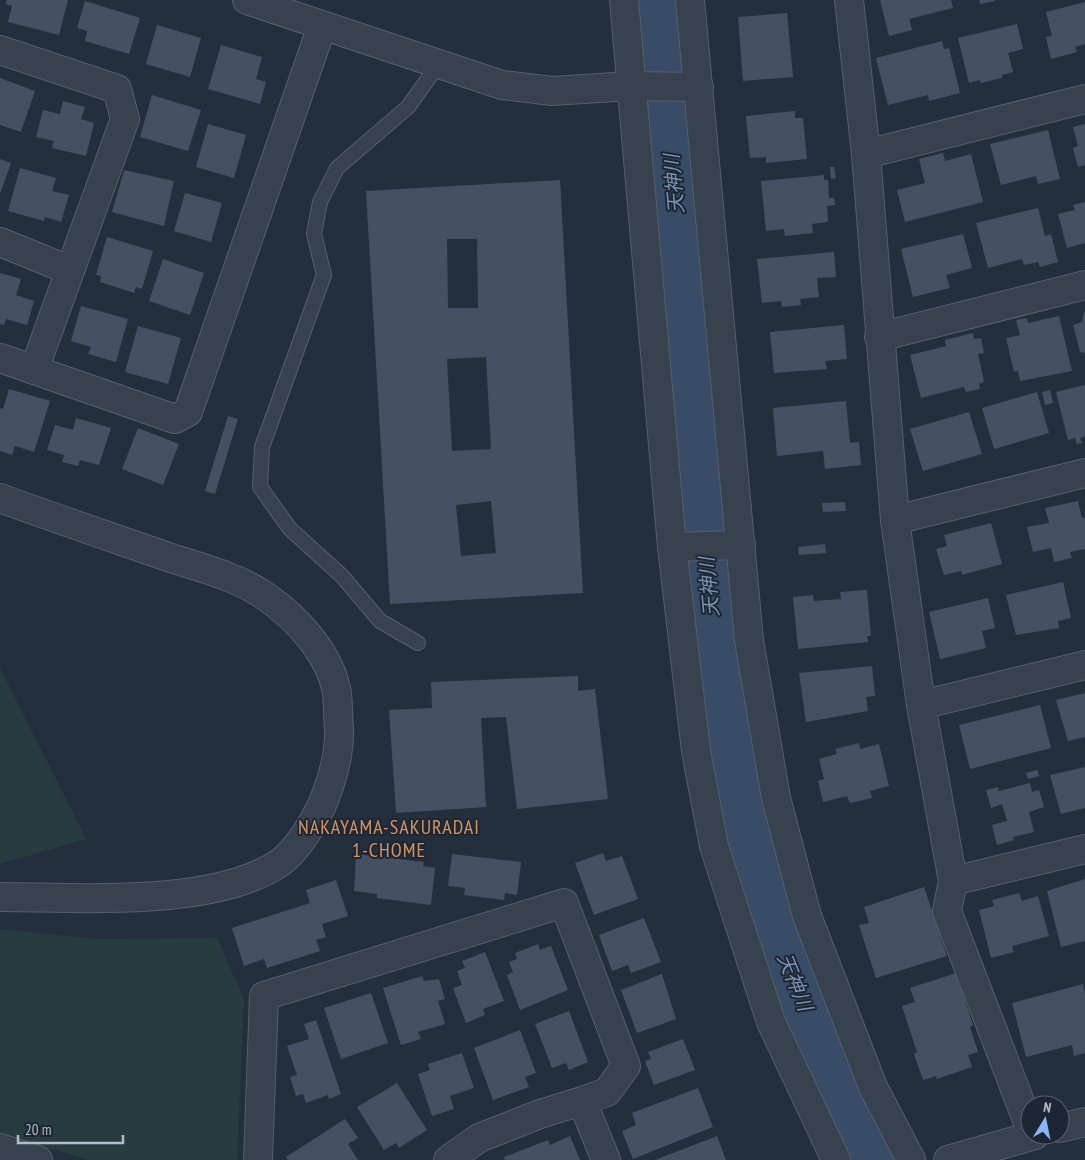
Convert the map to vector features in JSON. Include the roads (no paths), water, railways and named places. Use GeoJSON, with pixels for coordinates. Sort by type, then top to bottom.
{"type":"FeatureCollection","features":[{"type":"Feature","properties":{"kind":"street"},"geometry":{"type":"LineString","coordinates":[[247,0],[502,85],[527,89],[577,91],[639,87],[692,87]]}},
{"type":"Feature","properties":{"kind":"street"},"geometry":{"type":"LineString","coordinates":[[624,0],[639,87],[672,548],[696,751],[714,846],[771,1022],[836,1160]]}},
{"type":"Feature","properties":{"kind":"street"},"geometry":{"type":"LineString","coordinates":[[690,0],[692,87],[741,545],[749,640],[776,798],[807,916],[873,1087],[911,1160]]}},
{"type":"Feature","properties":{"kind":"street"},"geometry":{"type":"LineString","coordinates":[[849,0],[866,154],[879,338],[895,520],[921,705],[953,881],[947,911],[1020,1102]]}},
{"type":"Feature","properties":{"kind":"street"},"geometry":{"type":"LineString","coordinates":[[0,358],[175,419],[188,412],[322,26]]}},
{"type":"Feature","properties":{"kind":"street"},"geometry":{"type":"LineString","coordinates":[[0,50],[117,89],[125,118],[34,370]]}},
{"type":"Feature","properties":{"kind":"street"},"geometry":{"type":"LineString","coordinates":[[866,154],[1085,99]]}},
{"type":"Feature","properties":{"kind":"street"},"geometry":{"type":"LineString","coordinates":[[0,242],[69,270]]}},
{"type":"Feature","properties":{"kind":"street"},"geometry":{"type":"LineString","coordinates":[[879,338],[1085,285]]}},
{"type":"Feature","properties":{"kind":"street"},"geometry":{"type":"LineString","coordinates":[[895,520],[1085,473]]}},
{"type":"Feature","properties":{"kind":"street"},"geometry":{"type":"LineString","coordinates":[[0,498],[220,574],[264,594],[297,621],[323,656],[336,691],[339,738],[329,788],[315,819],[300,842],[282,860],[258,875],[234,884],[202,890],[132,897],[0,897]]}},
{"type":"Feature","properties":{"kind":"street"},"geometry":{"type":"LineString","coordinates":[[672,548],[741,545]]}},
{"type":"Feature","properties":{"kind":"street"},"geometry":{"type":"LineString","coordinates":[[921,705],[1085,665]]}},
{"type":"Feature","properties":{"kind":"street"},"geometry":{"type":"LineString","coordinates":[[953,881],[1085,849]]}},
{"type":"Feature","properties":{"kind":"street"},"geometry":{"type":"LineString","coordinates":[[258,1160],[264,996],[564,904],[626,1066],[607,1092],[540,1114],[479,1138],[448,1160]]}},
{"type":"Feature","properties":{"kind":"street"},"geometry":{"type":"LineString","coordinates":[[582,1101],[606,1160]]}},
{"type":"Feature","properties":{"kind":"street"},"geometry":{"type":"LineString","coordinates":[[1070,1126],[1085,1122]]}},
{"type":"Feature","properties":{"kind":"street"},"geometry":{"type":"LineString","coordinates":[[948,1160],[1020,1139]]}},
{"type":"Feature","properties":{"kind":"street"},"geometry":{"type":"LineString","coordinates":[[0,1148],[38,1160]]}},
{"type":"Feature","properties":{"kind":"lane"},"geometry":{"type":"LineString","coordinates":[[418,642],[380,621],[342,576],[290,529],[260,487],[262,447],[324,274],[314,234],[320,202],[337,168],[408,107],[438,65]]}},
{"type":"Feature","properties":{"kind":"waterway","name":"天神川"},"geometry":{"type":"LineString","coordinates":[[658,0],[712,618],[728,730],[776,936],[866,1152]]}},
{"type":"Feature","properties":{"kind":"district","name":"NAKAYAMA-SAKURADAI 1-CHOME"},"geometry":{"type":"Point","coordinates":[389,838]}}]}
